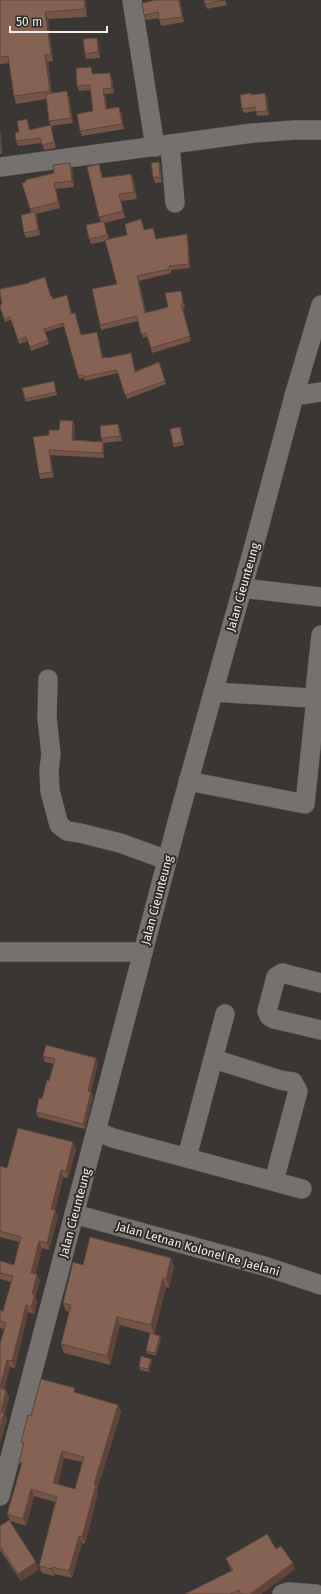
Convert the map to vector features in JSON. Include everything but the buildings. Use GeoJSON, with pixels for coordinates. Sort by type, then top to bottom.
{"type":"FeatureCollection","features":[{"type":"Feature","properties":{"kind":"street"},"geometry":{"type":"LineString","coordinates":[[132,0],[175,203]]}},
{"type":"Feature","properties":{"kind":"street"},"geometry":{"type":"LineString","coordinates":[[0,167],[272,132],[321,130]]}},
{"type":"Feature","properties":{"kind":"street","name":"Jalan Cieunteung"},"geometry":{"type":"LineString","coordinates":[[0,1496],[188,781],[294,396],[321,305]]}},
{"type":"Feature","properties":{"kind":"street"},"geometry":{"type":"LineString","coordinates":[[294,396],[321,392]]}},
{"type":"Feature","properties":{"kind":"street"},"geometry":{"type":"LineString","coordinates":[[242,588],[321,597]]}},
{"type":"Feature","properties":{"kind":"street"},"geometry":{"type":"LineString","coordinates":[[188,781],[305,804],[317,706],[321,635]]}},
{"type":"Feature","properties":{"kind":"street"},"geometry":{"type":"LineString","coordinates":[[48,679],[47,718],[51,754],[49,770],[50,791],[59,825],[67,831],[120,843],[167,860]]}},
{"type":"Feature","properties":{"kind":"street"},"geometry":{"type":"LineString","coordinates":[[213,692],[311,698],[317,706]]}},
{"type":"Feature","properties":{"kind":"street"},"geometry":{"type":"LineString","coordinates":[[0,952],[143,952]]}},
{"type":"Feature","properties":{"kind":"street"},"geometry":{"type":"LineString","coordinates":[[321,983],[282,973],[279,974],[276,977],[267,1011],[269,1016],[274,1019],[321,1030]]}},
{"type":"Feature","properties":{"kind":"street"},"geometry":{"type":"LineString","coordinates":[[188,1157],[225,1014]]}},
{"type":"Feature","properties":{"kind":"street"},"geometry":{"type":"LineString","coordinates":[[214,1059],[280,1080],[293,1082],[298,1091],[274,1181]]}},
{"type":"Feature","properties":{"kind":"street"},"geometry":{"type":"LineString","coordinates":[[96,1131],[113,1138],[302,1189]]}},
{"type":"Feature","properties":{"kind":"street","name":"Jalan Letnan Kolonel Re Jaelani"},"geometry":{"type":"LineString","coordinates":[[74,1214],[264,1266],[321,1285]]}},
{"type":"Feature","properties":{"kind":"street"},"geometry":{"type":"LineString","coordinates":[[282,1594],[288,1592],[316,1594]]}}]}
